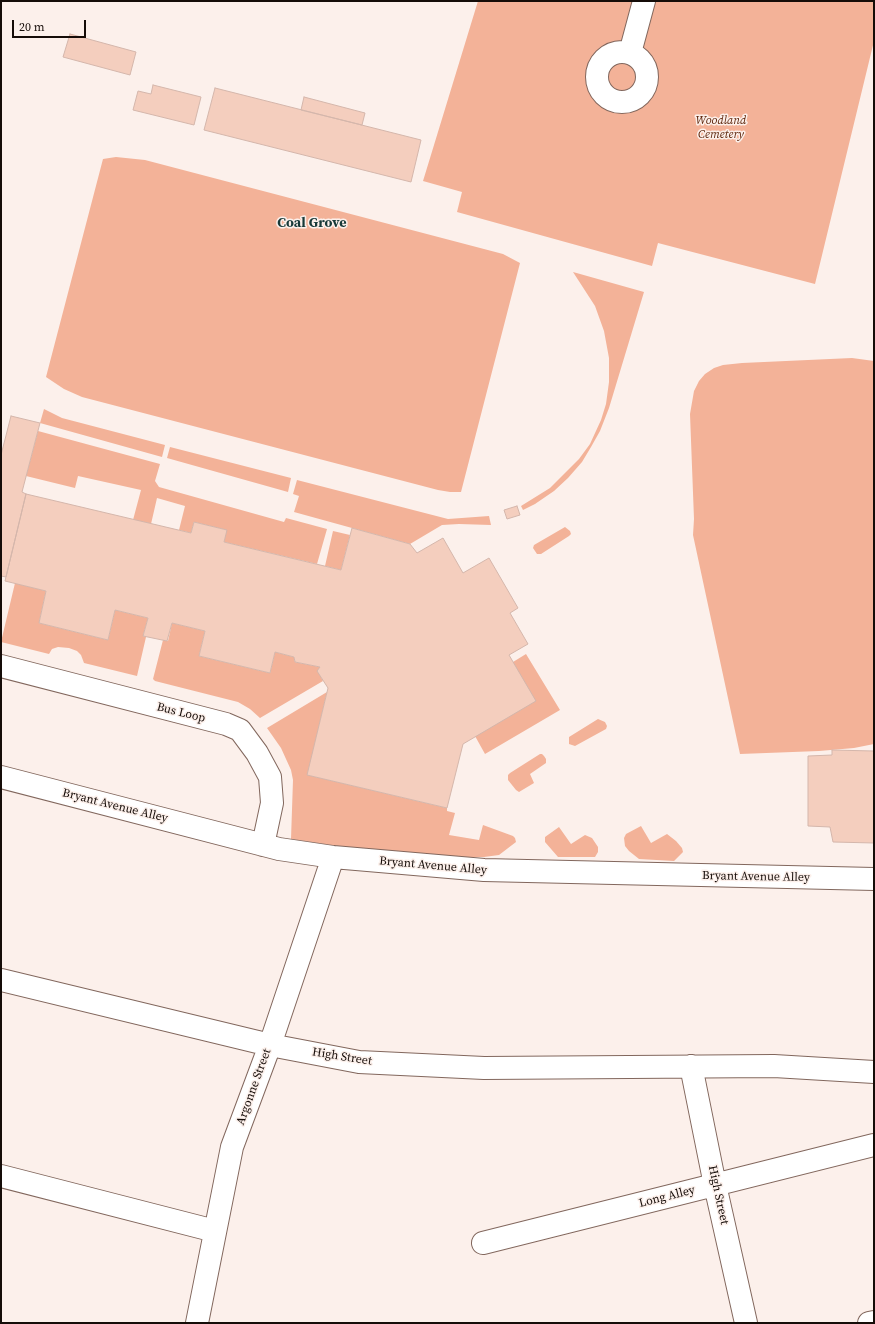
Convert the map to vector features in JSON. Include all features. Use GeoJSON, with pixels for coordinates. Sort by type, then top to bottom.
{"type":"FeatureCollection","features":[{"type":"Feature","properties":{"kind":"street"},"geometry":{"type":"LineString","coordinates":[[630,54],[644,1]]}},
{"type":"Feature","properties":{"kind":"street","name":"Bus Loop"},"geometry":{"type":"LineString","coordinates":[[1,666],[226,724],[240,730],[257,753],[270,777],[272,803],[263,845]]}},
{"type":"Feature","properties":{"kind":"street","name":"Bryant Avenue Alley"},"geometry":{"type":"LineString","coordinates":[[1,777],[279,849],[333,857],[484,870],[874,879]]}},
{"type":"Feature","properties":{"kind":"street","name":"Argonne Street"},"geometry":{"type":"LineString","coordinates":[[197,1323],[232,1147],[270,1044],[333,857]]}},
{"type":"Feature","properties":{"kind":"street","name":"High Street"},"geometry":{"type":"LineString","coordinates":[[1,980],[270,1044],[367,1063],[484,1068],[774,1066],[874,1072]]}},
{"type":"Feature","properties":{"kind":"street","name":"High Street"},"geometry":{"type":"LineString","coordinates":[[691,1066],[715,1185],[746,1323]]}},
{"type":"Feature","properties":{"kind":"street","name":"Long Alley"},"geometry":{"type":"LineString","coordinates":[[483,1244],[874,1145]]}},
{"type":"Feature","properties":{"kind":"street"},"geometry":{"type":"LineString","coordinates":[[1,1176],[216,1231]]}},
{"type":"Feature","properties":{"kind":"street"},"geometry":{"type":"LineString","coordinates":[[869,1323],[874,1322]]}},
{"type":"Feature","properties":{"kind":"green space","name":"Woodland Cemetery"},"geometry":{"type":"Polygon","coordinates":[[[478,1],[874,1],[874,41],[815,284],[658,243],[652,266],[457,212],[462,192],[423,181],[478,1]]]}},
{"type":"Feature","properties":{"kind":"green space"},"geometry":{"type":"Polygon","coordinates":[[[116,157],[145,160],[503,254],[520,263],[461,492],[438,490],[82,397],[64,389],[46,377],[103,159],[116,157]]]}},
{"type":"Feature","properties":{"kind":"green space"},"geometry":{"type":"Polygon","coordinates":[[[573,272],[644,292],[609,408],[600,431],[582,462],[568,478],[554,491],[523,510],[521,506],[550,488],[579,459],[590,444],[601,420],[606,404],[609,382],[609,358],[604,331],[595,306],[573,272]]]}},
{"type":"Feature","properties":{"kind":"green space"},"geometry":{"type":"Polygon","coordinates":[[[852,358],[874,361],[874,744],[854,748],[819,751],[740,754],[693,535],[694,519],[690,414],[694,391],[699,381],[705,374],[714,368],[723,365],[852,358]]]}},
{"type":"Feature","properties":{"kind":"green space"},"geometry":{"type":"Polygon","coordinates":[[[44,409],[62,418],[165,445],[162,457],[40,423],[44,409]]]}},
{"type":"Feature","properties":{"kind":"green space"},"geometry":{"type":"Polygon","coordinates":[[[38,431],[160,464],[155,481],[159,487],[284,522],[286,518],[327,529],[317,564],[224,542],[226,530],[194,522],[191,533],[179,530],[185,506],[157,498],[151,524],[133,520],[141,490],[78,476],[75,488],[26,476],[38,431]]]}},
{"type":"Feature","properties":{"kind":"green space"},"geometry":{"type":"Polygon","coordinates":[[[170,447],[291,478],[288,492],[167,458],[170,447]]]}},
{"type":"Feature","properties":{"kind":"green space"},"geometry":{"type":"Polygon","coordinates":[[[297,480],[448,519],[489,516],[491,525],[442,525],[410,544],[294,512],[299,496],[293,494],[297,480]]]}},
{"type":"Feature","properties":{"kind":"green space"},"geometry":{"type":"Polygon","coordinates":[[[565,527],[570,531],[571,534],[569,536],[541,554],[537,554],[533,548],[534,545],[565,527]]]}},
{"type":"Feature","properties":{"kind":"green space"},"geometry":{"type":"Polygon","coordinates":[[[333,531],[350,535],[341,570],[325,566],[333,531]]]}},
{"type":"Feature","properties":{"kind":"green space"},"geometry":{"type":"Polygon","coordinates":[[[15,583],[46,591],[39,623],[108,640],[115,610],[148,618],[143,636],[146,637],[137,676],[84,663],[81,655],[77,651],[69,648],[58,647],[52,649],[49,654],[1,642],[15,583]]]}},
{"type":"Feature","properties":{"kind":"green space"},"geometry":{"type":"Polygon","coordinates":[[[172,623],[205,631],[199,656],[270,673],[275,652],[294,657],[295,662],[320,667],[318,671],[323,681],[260,718],[250,709],[238,702],[155,681],[153,679],[163,640],[168,641],[172,623]]]}},
{"type":"Feature","properties":{"kind":"green space"},"geometry":{"type":"Polygon","coordinates":[[[526,654],[560,710],[485,754],[475,736],[513,662],[526,654]]]}},
{"type":"Feature","properties":{"kind":"green space"},"geometry":{"type":"Polygon","coordinates":[[[327,692],[308,775],[447,808],[447,811],[455,813],[449,835],[479,840],[483,825],[513,836],[516,842],[499,855],[468,857],[417,855],[344,847],[291,839],[293,780],[291,770],[281,748],[267,728],[327,692]]]}},
{"type":"Feature","properties":{"kind":"green space"},"geometry":{"type":"Polygon","coordinates":[[[598,719],[605,722],[607,726],[606,729],[575,746],[569,744],[569,737],[598,719]]]}},
{"type":"Feature","properties":{"kind":"green space"},"geometry":{"type":"Polygon","coordinates":[[[542,754],[546,759],[546,763],[530,774],[534,783],[519,792],[508,780],[508,775],[542,754]]]}},
{"type":"Feature","properties":{"kind":"green space"},"geometry":{"type":"Polygon","coordinates":[[[641,826],[651,843],[667,834],[676,841],[682,848],[683,852],[674,861],[639,859],[625,846],[624,838],[626,834],[641,826]]]}},
{"type":"Feature","properties":{"kind":"green space"},"geometry":{"type":"Polygon","coordinates":[[[559,827],[571,844],[585,835],[592,838],[598,847],[598,852],[595,857],[558,857],[545,842],[545,837],[559,827]]]}},
{"type":"Feature","properties":{"kind":"building"},"geometry":{"type":"Polygon","coordinates":[[[70,34],[136,52],[130,75],[63,57],[70,34]]]}},
{"type":"Feature","properties":{"kind":"building"},"geometry":{"type":"Polygon","coordinates":[[[153,85],[201,97],[194,125],[133,110],[138,91],[151,94],[153,85]]]}},
{"type":"Feature","properties":{"kind":"building"},"geometry":{"type":"Polygon","coordinates":[[[215,88],[421,140],[411,182],[204,130],[215,88]]]}},
{"type":"Feature","properties":{"kind":"building"},"geometry":{"type":"Polygon","coordinates":[[[304,97],[365,113],[362,125],[301,110],[304,97]]]}},
{"type":"Feature","properties":{"kind":"building"},"geometry":{"type":"Polygon","coordinates":[[[11,416],[40,423],[22,492],[26,494],[6,577],[1,576],[1,455],[11,416]]]}},
{"type":"Feature","properties":{"kind":"building"},"geometry":{"type":"Polygon","coordinates":[[[26,494],[191,533],[194,522],[227,530],[224,542],[341,570],[352,528],[410,544],[417,553],[443,538],[463,573],[489,558],[518,608],[510,613],[528,644],[509,655],[536,701],[463,744],[447,808],[307,775],[328,688],[317,671],[320,667],[295,662],[294,657],[275,652],[270,673],[199,656],[205,631],[172,623],[167,641],[143,636],[148,618],[115,610],[108,640],[39,623],[46,591],[5,581],[26,494]]]}},
{"type":"Feature","properties":{"kind":"building"},"geometry":{"type":"Polygon","coordinates":[[[517,506],[520,515],[507,519],[504,510],[517,506]]]}},
{"type":"Feature","properties":{"kind":"building"},"geometry":{"type":"Polygon","coordinates":[[[832,750],[874,751],[874,843],[833,842],[830,827],[808,826],[808,756],[832,755],[832,750]]]}},
{"type":"Feature","properties":{"kind":"district","name":"Coal Grove"},"geometry":{"type":"Point","coordinates":[312,223]}}]}
